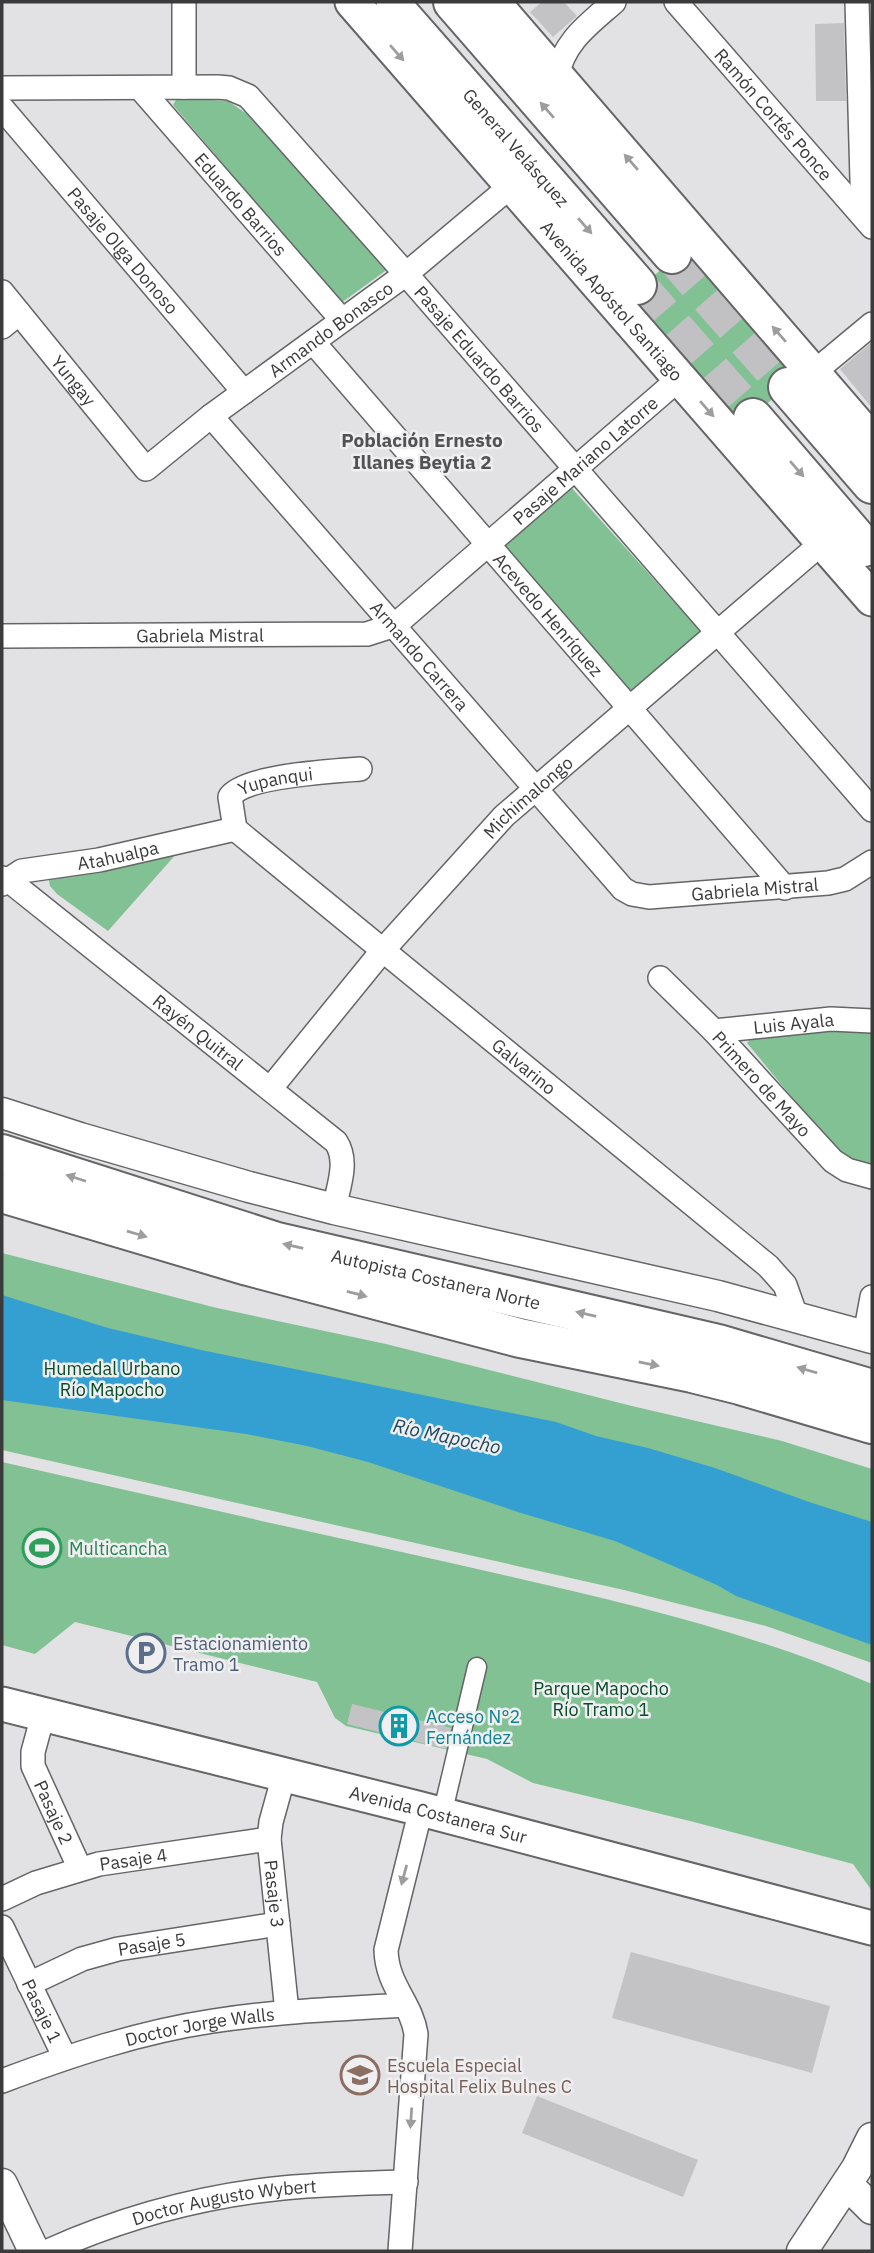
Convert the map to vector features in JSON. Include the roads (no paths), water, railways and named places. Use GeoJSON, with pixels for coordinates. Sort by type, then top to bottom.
{"type":"FeatureCollection","features":[{"type":"Feature","properties":{"kind":"highway"},"geometry":{"type":"LineString","coordinates":[[453,2],[672,254]]}},
{"type":"Feature","properties":{"kind":"highway","name":"General Velásquez"},"geometry":{"type":"LineString","coordinates":[[395,9],[637,285]]}},
{"type":"Feature","properties":{"kind":"highway"},"geometry":{"type":"LineString","coordinates":[[800,380],[872,484]]}},
{"type":"Feature","properties":{"kind":"highway"},"geometry":{"type":"LineString","coordinates":[[752,418],[864,547]]}},
{"type":"Feature","properties":{"kind":"highway","name":"Autopista Costanera Norte"},"geometry":{"type":"LineString","coordinates":[[2,1154],[276,1242],[718,1344],[872,1389]]}},
{"type":"Feature","properties":{"kind":"highway","name":"Autopista Costanera Norte"},"geometry":{"type":"LineString","coordinates":[[2,1193],[261,1269],[520,1338],[692,1373],[872,1424]]}},
{"type":"Feature","properties":{"kind":"main road","name":"Avenida Apóstol Santiago"},"geometry":{"type":"LineString","coordinates":[[352,2],[872,599]]}},
{"type":"Feature","properties":{"kind":"main road"},"geometry":{"type":"LineString","coordinates":[[493,2],[557,77],[800,380],[872,441]]}},
{"type":"Feature","properties":{"kind":"main road","name":"Avenida Costanera Sur"},"geometry":{"type":"LineString","coordinates":[[2,1704],[432,1812],[872,1928]]}},
{"type":"Feature","properties":{"kind":"street"},"geometry":{"type":"LineString","coordinates":[[184,2],[184,87]]}},
{"type":"Feature","properties":{"kind":"street"},"geometry":{"type":"LineString","coordinates":[[557,77],[568,46],[614,2]]}},
{"type":"Feature","properties":{"kind":"street","name":"Ramón Cortés Ponce"},"geometry":{"type":"LineString","coordinates":[[676,2],[867,221]]}},
{"type":"Feature","properties":{"kind":"street"},"geometry":{"type":"LineString","coordinates":[[858,2],[867,221]]}},
{"type":"Feature","properties":{"kind":"street","name":"Pasaje Eduardo Barrios"},"geometry":{"type":"LineString","coordinates":[[2,88],[229,88],[255,102],[872,810]]}},
{"type":"Feature","properties":{"kind":"street","name":"Eduardo Barrios"},"geometry":{"type":"LineString","coordinates":[[140,88],[342,320]]}},
{"type":"Feature","properties":{"kind":"street","name":"Pasaje Olga Donoso"},"geometry":{"type":"LineString","coordinates":[[2,107],[244,392]]}},
{"type":"Feature","properties":{"kind":"street","name":"Armando Bonasco"},"geometry":{"type":"LineString","coordinates":[[146,469],[211,416],[406,274],[512,184]]}},
{"type":"Feature","properties":{"kind":"street","name":"Yungay"},"geometry":{"type":"LineString","coordinates":[[2,292],[10,320],[146,469]]}},
{"type":"Feature","properties":{"kind":"street"},"geometry":{"type":"LineString","coordinates":[[800,380],[872,324]]}},
{"type":"Feature","properties":{"kind":"street","name":"Acevedo Henríquez"},"geometry":{"type":"LineString","coordinates":[[313,342],[785,888]]}},
{"type":"Feature","properties":{"kind":"street","name":"Pasaje Mariano Latorre"},"geometry":{"type":"LineString","coordinates":[[395,625],[680,379]]}},
{"type":"Feature","properties":{"kind":"street","name":"Armando Carrera"},"geometry":{"type":"LineString","coordinates":[[211,416],[615,881],[632,894]]}},
{"type":"Feature","properties":{"kind":"street","name":"Michimalongo"},"geometry":{"type":"LineString","coordinates":[[270,1089],[383,950],[504,816],[823,542]]}},
{"type":"Feature","properties":{"kind":"street","name":"Gabriela Mistral"},"geometry":{"type":"LineString","coordinates":[[2,636],[367,634],[395,625]]}},
{"type":"Feature","properties":{"kind":"street","name":"Yupanqui"},"geometry":{"type":"LineString","coordinates":[[235,830],[230,797],[234,791],[244,786],[295,775],[360,769]]}},
{"type":"Feature","properties":{"kind":"street","name":"Atahualpa"},"geometry":{"type":"LineString","coordinates":[[4,880],[22,871],[90,862],[235,830]]}},
{"type":"Feature","properties":{"kind":"street","name":"Galvarino"},"geometry":{"type":"LineString","coordinates":[[235,830],[768,1266],[785,1285],[796,1316]]}},
{"type":"Feature","properties":{"kind":"street","name":"Gabriela Mistral"},"geometry":{"type":"LineString","coordinates":[[632,894],[649,897],[785,888],[836,881],[855,874],[872,862]]}},
{"type":"Feature","properties":{"kind":"street","name":"Rayén Quitral"},"geometry":{"type":"LineString","coordinates":[[4,880],[330,1136],[341,1149],[343,1162],[334,1209]]}},
{"type":"Feature","properties":{"kind":"street","name":"Primero de Mayo"},"geometry":{"type":"LineString","coordinates":[[660,978],[714,1031],[833,1161],[847,1170],[872,1177]]}},
{"type":"Feature","properties":{"kind":"street","name":"Luis Ayala"},"geometry":{"type":"LineString","coordinates":[[714,1031],[831,1019],[872,1021]]}},
{"type":"Feature","properties":{"kind":"street"},"geometry":{"type":"LineString","coordinates":[[2,1113],[164,1163],[334,1209],[719,1296],[868,1336],[872,1297]]}},
{"type":"Feature","properties":{"kind":"street"},"geometry":{"type":"LineString","coordinates":[[400,2251],[416,2034],[415,2023],[389,1973],[386,1950],[477,1667]]}},
{"type":"Feature","properties":{"kind":"street","name":"Pasaje 2"},"geometry":{"type":"LineString","coordinates":[[43,1715],[33,1752],[33,1766],[80,1869]]}},
{"type":"Feature","properties":{"kind":"street","name":"Pasaje 3"},"geometry":{"type":"LineString","coordinates":[[284,1775],[273,1812],[270,1839],[286,2012]]}},
{"type":"Feature","properties":{"kind":"street","name":"Pasaje 4"},"geometry":{"type":"LineString","coordinates":[[2,1899],[36,1883],[80,1869],[270,1839]]}},
{"type":"Feature","properties":{"kind":"street","name":"Pasaje 5"},"geometry":{"type":"LineString","coordinates":[[29,1984],[82,1959],[118,1949],[278,1924]]}},
{"type":"Feature","properties":{"kind":"street","name":"Pasaje 1"},"geometry":{"type":"LineString","coordinates":[[2,1927],[65,2058]]}},
{"type":"Feature","properties":{"kind":"street","name":"Doctor Jorge Walls"},"geometry":{"type":"LineString","coordinates":[[2,2081],[65,2058],[173,2028],[286,2012],[405,2005]]}},
{"type":"Feature","properties":{"kind":"street"},"geometry":{"type":"LineString","coordinates":[[802,2251],[847,2184],[872,2138]]}},
{"type":"Feature","properties":{"kind":"street","name":"Doctor Augusto Wybert"},"geometry":{"type":"LineString","coordinates":[[48,2251],[153,2213],[239,2193],[323,2185],[406,2182]]}},
{"type":"Feature","properties":{"kind":"street"},"geometry":{"type":"LineString","coordinates":[[2,2184],[34,2251]]}},
{"type":"Feature","properties":{"kind":"street"},"geometry":{"type":"LineString","coordinates":[[847,2184],[872,2209]]}},
{"type":"Feature","properties":{"kind":"water","name":"Río Mapocho"},"geometry":{"type":"Polygon","coordinates":[[[2,1295],[108,1328],[201,1350],[556,1422],[596,1436],[715,1468],[872,1522],[872,1645],[736,1596],[717,1585],[615,1541],[368,1462],[246,1434],[2,1400],[2,1295]]]}},
{"type":"Feature","properties":{"kind":"tunnel"},"geometry":{"type":"LineString","coordinates":[[672,254],[788,387]]}},
{"type":"Feature","properties":{"kind":"tunnel"},"geometry":{"type":"LineString","coordinates":[[637,285],[753,418]]}},
{"type":"Feature","properties":{"kind":"place","name":"Multicancha"},"geometry":{"type":"Point","coordinates":[42,1548]}},
{"type":"Feature","properties":{"kind":"place","name":"Estacionamiento Tramo 1"},"geometry":{"type":"Point","coordinates":[146,1653]}},
{"type":"Feature","properties":{"kind":"place","name":"Acceso N°2 Fernández"},"geometry":{"type":"Point","coordinates":[399,1726]}},
{"type":"Feature","properties":{"kind":"place","name":"Escuela Especial Hospital Felix Bulnes C"},"geometry":{"type":"Point","coordinates":[360,2075]}},
{"type":"Feature","properties":{"kind":"district","name":"Población Ernesto Illanes Beytia 2"},"geometry":{"type":"Point","coordinates":[422,451]}},
{"type":"Feature","properties":{"kind":"park label","name":"Humedal Urbano Río Mapocho"},"geometry":{"type":"Point","coordinates":[112,1378]}},
{"type":"Feature","properties":{"kind":"park label","name":"Parque Mapocho Río Tramo 1"},"geometry":{"type":"Point","coordinates":[601,1698]}}]}
